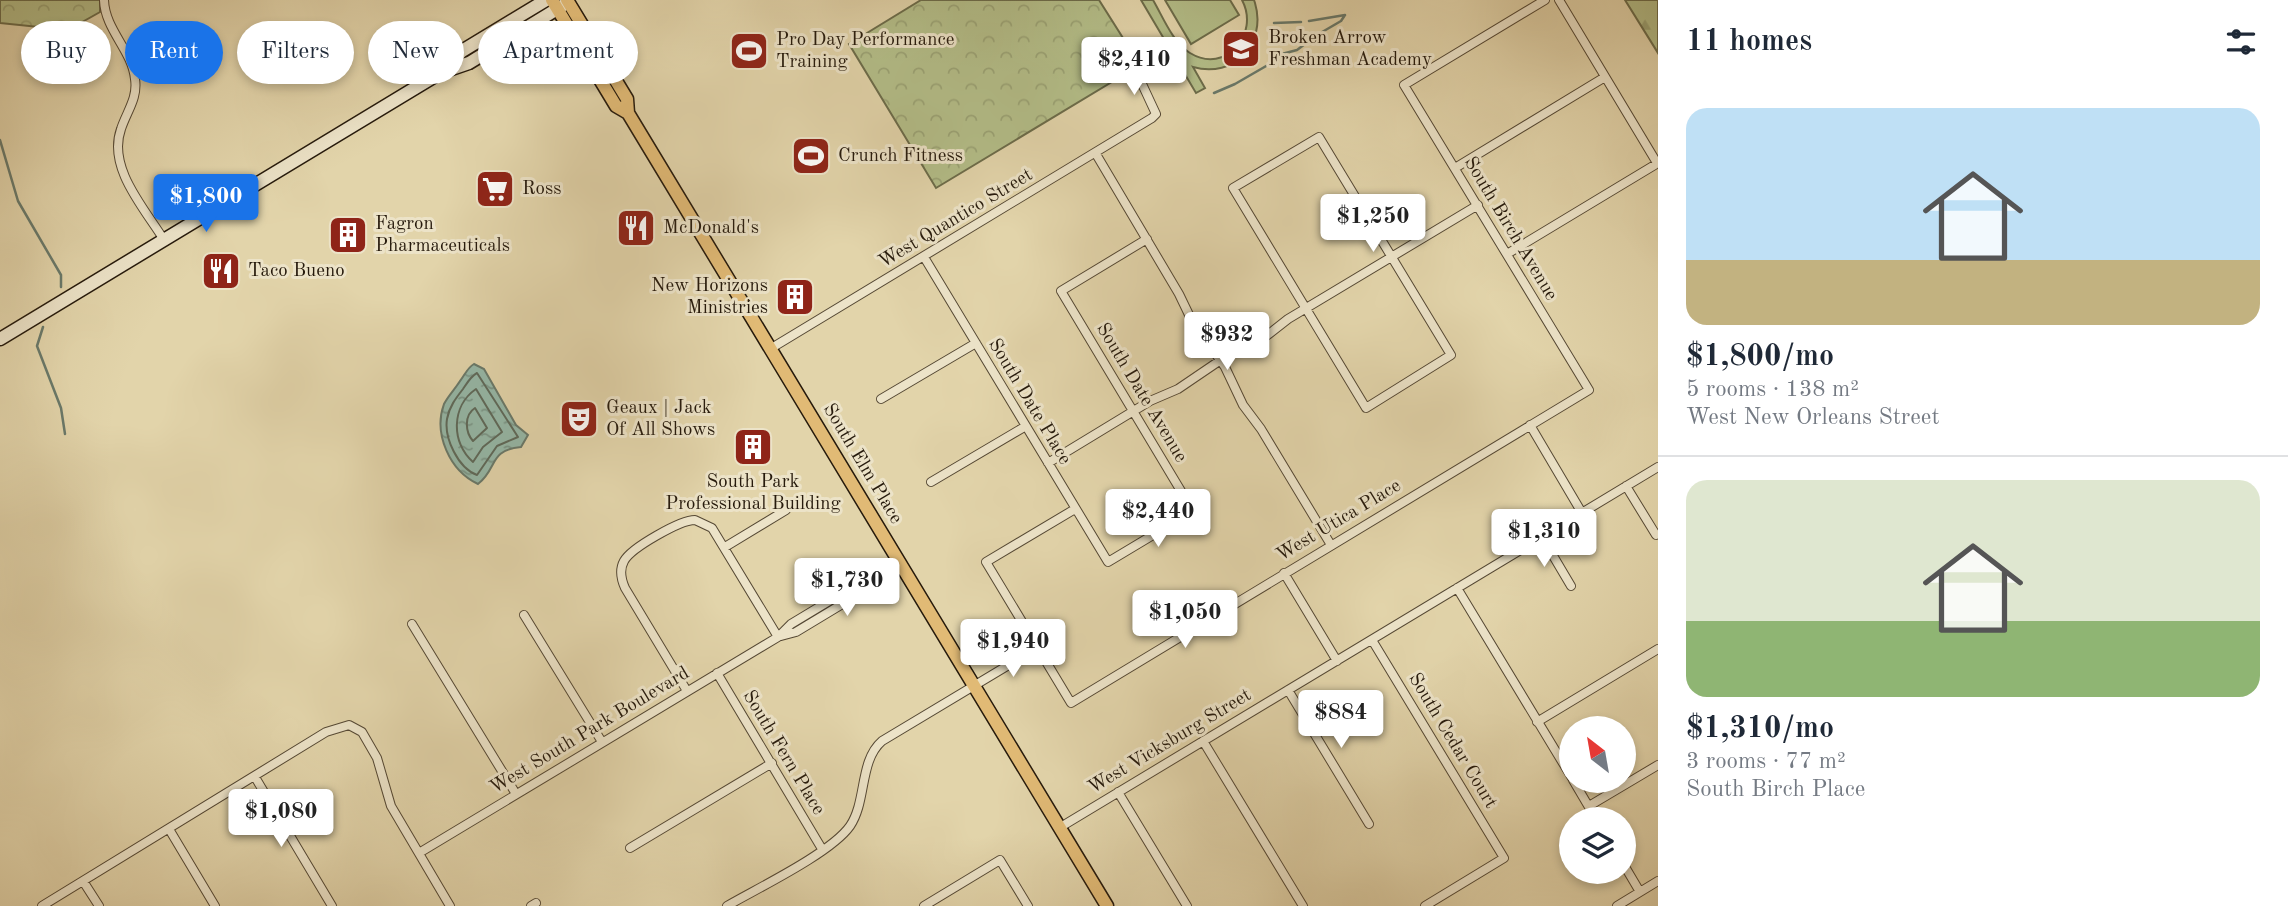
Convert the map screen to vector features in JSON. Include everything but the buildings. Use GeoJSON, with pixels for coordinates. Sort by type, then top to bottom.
{"type":"FeatureCollection","features":[{"type":"Feature","properties":{"kind":"main road"},"geometry":{"type":"LineString","coordinates":[[464,50],[546,0]]}},
{"type":"Feature","properties":{"kind":"main road"},"geometry":{"type":"LineString","coordinates":[[464,65],[564,2]]}},
{"type":"Feature","properties":{"kind":"main road","name":"South Elm Place"},"geometry":{"type":"LineString","coordinates":[[564,2],[627,99],[628,113],[1107,906]]}},
{"type":"Feature","properties":{"kind":"main road"},"geometry":{"type":"LineString","coordinates":[[0,339],[422,84]]}},
{"type":"Feature","properties":{"kind":"street"},"geometry":{"type":"LineString","coordinates":[[104,0],[106,16],[128,58],[136,81],[134,101],[118,137],[120,165],[164,240]]}},
{"type":"Feature","properties":{"kind":"street","name":"South Birch Avenue"},"geometry":{"type":"LineString","coordinates":[[1545,0],[1404,85],[1589,390]]}},
{"type":"Feature","properties":{"kind":"street"},"geometry":{"type":"LineString","coordinates":[[1507,254],[1658,163],[1559,0]]}},
{"type":"Feature","properties":{"kind":"street","name":"West Quantico Street"},"geometry":{"type":"LineString","coordinates":[[770,349],[1096,154],[1156,114],[1136,71]]}},
{"type":"Feature","properties":{"kind":"street"},"geometry":{"type":"LineString","coordinates":[[1455,168],[1605,77]]}},
{"type":"Feature","properties":{"kind":"street"},"geometry":{"type":"LineString","coordinates":[[1319,137],[1451,355],[1366,408],[1306,309],[1233,188],[1319,137]]}},
{"type":"Feature","properties":{"kind":"street"},"geometry":{"type":"LineString","coordinates":[[1096,154],[1192,321],[1220,360],[1243,405],[1261,429],[1331,545]]}},
{"type":"Feature","properties":{"kind":"street"},"geometry":{"type":"LineString","coordinates":[[1048,463],[1133,411],[1185,385],[1220,360],[1265,337],[1306,309],[1478,205]]}},
{"type":"Feature","properties":{"kind":"street","name":"South Date Avenue"},"geometry":{"type":"LineString","coordinates":[[1108,562],[1193,511],[1061,291],[1147,239]]}},
{"type":"Feature","properties":{"kind":"street","name":"South Date Place"},"geometry":{"type":"LineString","coordinates":[[924,257],[1108,562]]}},
{"type":"Feature","properties":{"kind":"street"},"geometry":{"type":"LineString","coordinates":[[881,399],[976,343]]}},
{"type":"Feature","properties":{"kind":"street","name":"West Utica Place"},"geometry":{"type":"LineString","coordinates":[[1037,648],[1070,703],[1589,390]]}},
{"type":"Feature","properties":{"kind":"street"},"geometry":{"type":"LineString","coordinates":[[1530,425],[1582,513]]}},
{"type":"Feature","properties":{"kind":"street"},"geometry":{"type":"LineString","coordinates":[[931,482],[1026,426]]}},
{"type":"Feature","properties":{"kind":"street","name":"West Vicksburg Street"},"geometry":{"type":"LineString","coordinates":[[1059,828],[1658,467]]}},
{"type":"Feature","properties":{"kind":"street"},"geometry":{"type":"LineString","coordinates":[[1626,486],[1656,535]]}},
{"type":"Feature","properties":{"kind":"street"},"geometry":{"type":"LineString","coordinates":[[727,906],[822,849],[843,833],[853,819],[876,746],[1037,648],[986,562],[1075,509]]}},
{"type":"Feature","properties":{"kind":"street"},"geometry":{"type":"LineString","coordinates":[[725,547],[786,510]]}},
{"type":"Feature","properties":{"kind":"street"},"geometry":{"type":"LineString","coordinates":[[687,691],[625,588],[621,573],[629,554],[680,523],[695,520],[712,528],[778,637]]}},
{"type":"Feature","properties":{"kind":"street"},"geometry":{"type":"LineString","coordinates":[[1542,537],[1571,586]]}},
{"type":"Feature","properties":{"kind":"street","name":"West South Park Boulevard"},"geometry":{"type":"LineString","coordinates":[[419,853],[778,637],[791,624],[900,564]]}},
{"type":"Feature","properties":{"kind":"street"},"geometry":{"type":"LineString","coordinates":[[1284,573],[1337,661]]}},
{"type":"Feature","properties":{"kind":"street"},"geometry":{"type":"LineString","coordinates":[[1457,588],[1559,758]]}},
{"type":"Feature","properties":{"kind":"street"},"geometry":{"type":"LineString","coordinates":[[524,615],[602,742]]}},
{"type":"Feature","properties":{"kind":"street"},"geometry":{"type":"LineString","coordinates":[[412,624],[516,794]]}},
{"type":"Feature","properties":{"kind":"street","name":"South Cedar Court"},"geometry":{"type":"LineString","coordinates":[[1372,639],[1504,858],[1425,906]]}},
{"type":"Feature","properties":{"kind":"street"},"geometry":{"type":"LineString","coordinates":[[1537,722],[1658,649]]}},
{"type":"Feature","properties":{"kind":"street","name":"South Fern Place"},"geometry":{"type":"LineString","coordinates":[[717,673],[822,849]]}},
{"type":"Feature","properties":{"kind":"street"},"geometry":{"type":"LineString","coordinates":[[1288,690],[1369,824]]}},
{"type":"Feature","properties":{"kind":"street"},"geometry":{"type":"LineString","coordinates":[[41,906],[326,732],[349,725],[362,732],[377,758],[387,798],[450,906]]}},
{"type":"Feature","properties":{"kind":"street"},"geometry":{"type":"LineString","coordinates":[[1203,741],[1303,906]]}},
{"type":"Feature","properties":{"kind":"street"},"geometry":{"type":"LineString","coordinates":[[630,848],[772,763]]}},
{"type":"Feature","properties":{"kind":"street"},"geometry":{"type":"LineString","coordinates":[[1581,793],[1589,806],[1658,765]]}},
{"type":"Feature","properties":{"kind":"street"},"geometry":{"type":"LineString","coordinates":[[255,777],[332,906]]}},
{"type":"Feature","properties":{"kind":"street"},"geometry":{"type":"LineString","coordinates":[[1118,792],[1187,906]]}},
{"type":"Feature","properties":{"kind":"street"},"geometry":{"type":"LineString","coordinates":[[169,829],[215,906]]}},
{"type":"Feature","properties":{"kind":"street"},"geometry":{"type":"LineString","coordinates":[[924,906],[1000,860],[1028,906]]}},
{"type":"Feature","properties":{"kind":"street"},"geometry":{"type":"LineString","coordinates":[[83,881],[99,906]]}},
{"type":"Feature","properties":{"kind":"street"},"geometry":{"type":"LineString","coordinates":[[1617,906],[1658,881]]}},
{"type":"Feature","properties":{"kind":"street"},"geometry":{"type":"LineString","coordinates":[[1635,884],[1640,892]]}},
{"type":"Feature","properties":{"kind":"green space"},"geometry":{"type":"Polygon","coordinates":[[[0,0],[100,0],[100,12],[84,21],[21,21],[21,25],[0,23],[0,0]]]}},
{"type":"Feature","properties":{"kind":"green space"},"geometry":{"type":"Polygon","coordinates":[[[921,0],[1099,0],[1140,65],[936,188],[849,44],[921,0]]]}},
{"type":"Feature","properties":{"kind":"green space"},"geometry":{"type":"Polygon","coordinates":[[[1141,0],[1153,0],[1178,43],[1190,53],[1203,58],[1216,59],[1227,55],[1243,38],[1247,26],[1242,0],[1254,0],[1256,32],[1244,55],[1234,63],[1222,68],[1193,67],[1205,88],[1196,93],[1141,0]]]}},
{"type":"Feature","properties":{"kind":"green space"},"geometry":{"type":"Polygon","coordinates":[[[1165,0],[1230,0],[1239,15],[1191,44],[1165,0]]]}},
{"type":"Feature","properties":{"kind":"green space"},"geometry":{"type":"Polygon","coordinates":[[[1625,0],[1658,0],[1658,53],[1625,0]]]}},
{"type":"Feature","properties":{"kind":"water"},"geometry":{"type":"Polygon","coordinates":[[[474,364],[484,369],[516,425],[528,435],[521,447],[510,449],[498,456],[478,484],[468,478],[452,461],[446,450],[441,427],[444,404],[474,364]]]}},
{"type":"Feature","properties":{"kind":"waterway"},"geometry":{"type":"LineString","coordinates":[[1309,21],[1345,15]]}},
{"type":"Feature","properties":{"kind":"waterway"},"geometry":{"type":"LineString","coordinates":[[1317,35],[1341,21],[1345,15]]}},
{"type":"Feature","properties":{"kind":"waterway"},"geometry":{"type":"LineString","coordinates":[[1274,23],[1301,22]]}},
{"type":"Feature","properties":{"kind":"waterway"},"geometry":{"type":"LineString","coordinates":[[1214,93],[1273,62],[1278,55],[1297,50],[1309,41]]}},
{"type":"Feature","properties":{"kind":"waterway"},"geometry":{"type":"LineString","coordinates":[[0,140],[18,201],[61,275],[61,287]]}},
{"type":"Feature","properties":{"kind":"waterway"},"geometry":{"type":"LineString","coordinates":[[43,327],[37,346],[61,408],[65,434]]}},
{"type":"Feature","properties":{"kind":"place","name":"Broken Arrow Freshman Academy"},"geometry":{"type":"Point","coordinates":[1241,49]}},
{"type":"Feature","properties":{"kind":"place","name":"Pro Day Performance Training"},"geometry":{"type":"Point","coordinates":[749,51]}},
{"type":"Feature","properties":{"kind":"place","name":"Crunch Fitness"},"geometry":{"type":"Point","coordinates":[811,156]}},
{"type":"Feature","properties":{"kind":"place","name":"Ross"},"geometry":{"type":"Point","coordinates":[495,189]}},
{"type":"Feature","properties":{"kind":"place","name":"McDonald's"},"geometry":{"type":"Point","coordinates":[636,228]}},
{"type":"Feature","properties":{"kind":"place","name":"Fagron Pharmaceuticals"},"geometry":{"type":"Point","coordinates":[348,235]}},
{"type":"Feature","properties":{"kind":"place","name":"Taco Bueno"},"geometry":{"type":"Point","coordinates":[221,271]}},
{"type":"Feature","properties":{"kind":"place","name":"New Horizons Ministries"},"geometry":{"type":"Point","coordinates":[795,297]}},
{"type":"Feature","properties":{"kind":"place","name":"Geaux | Jack Of All Shows"},"geometry":{"type":"Point","coordinates":[579,419]}},
{"type":"Feature","properties":{"kind":"place","name":"South Park Professional Building"},"geometry":{"type":"Point","coordinates":[753,447]}}]}
